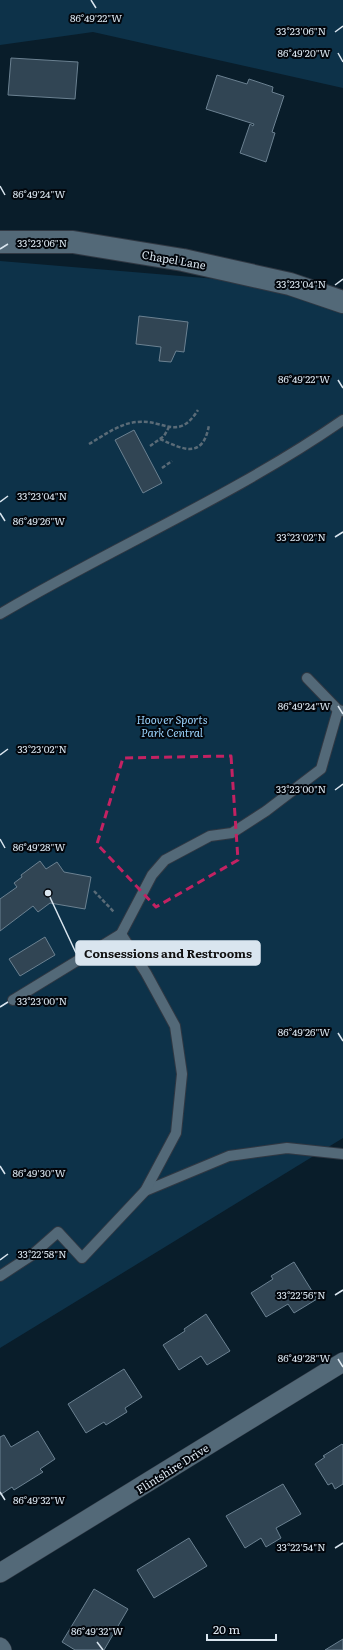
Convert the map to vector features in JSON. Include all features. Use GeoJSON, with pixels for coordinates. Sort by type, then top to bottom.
{"type":"FeatureCollection","features":[{"type":"Feature","properties":{"kind":"street","name":"Chapel Lane"},"geometry":{"type":"LineString","coordinates":[[0,242],[73,242],[183,260],[290,284],[343,302]]}},
{"type":"Feature","properties":{"kind":"street","name":"Flintshire Drive"},"geometry":{"type":"LineString","coordinates":[[0,1573],[343,1362]]}},
{"type":"Feature","properties":{"kind":"lane"},"geometry":{"type":"LineString","coordinates":[[0,614],[50,584],[116,549],[166,525],[245,481],[308,445],[343,420]]}},
{"type":"Feature","properties":{"kind":"lane"},"geometry":{"type":"LineString","coordinates":[[13,1000],[121,934],[152,876],[164,860],[210,836],[232,833],[266,811],[321,769],[341,710],[307,678]]}},
{"type":"Feature","properties":{"kind":"lane"},"geometry":{"type":"LineString","coordinates":[[0,1276],[32,1255],[58,1232],[82,1258],[145,1191],[176,1133],[182,1074],[175,1026],[146,973],[121,934]]}},
{"type":"Feature","properties":{"kind":"lane"},"geometry":{"type":"LineString","coordinates":[[145,1191],[229,1156],[287,1148],[343,1154]]}},
{"type":"Feature","properties":{"kind":"path"},"geometry":{"type":"LineString","coordinates":[[89,444],[126,424],[137,422],[169,427],[182,427],[188,423],[198,410]]}},
{"type":"Feature","properties":{"kind":"path"},"geometry":{"type":"LineString","coordinates":[[160,439],[189,450],[199,447],[206,439],[209,425]]}},
{"type":"Feature","properties":{"kind":"path"},"geometry":{"type":"LineString","coordinates":[[150,446],[160,439],[169,427]]}},
{"type":"Feature","properties":{"kind":"path"},"geometry":{"type":"LineString","coordinates":[[162,468],[172,461]]}},
{"type":"Feature","properties":{"kind":"path"},"geometry":{"type":"LineString","coordinates":[[94,891],[125,924]]}},
{"type":"Feature","properties":{"kind":"highlighted area"},"geometry":{"type":"Polygon","coordinates":[[[231,756],[238,860],[156,907],[97,844],[123,758],[231,756]]]}},
{"type":"Feature","properties":{"kind":"green space"},"geometry":{"type":"Polygon","coordinates":[[[0,0],[343,0],[343,88],[93,32],[0,45],[0,0]]]}},
{"type":"Feature","properties":{"kind":"green space","name":"Hoover Sports Park Central"},"geometry":{"type":"Polygon","coordinates":[[[0,261],[265,283],[343,313],[343,1138],[0,1348],[0,261]]]}},
{"type":"Feature","properties":{"kind":"building"},"geometry":{"type":"Polygon","coordinates":[[[11,58],[78,62],[75,99],[8,95],[11,58]]]}},
{"type":"Feature","properties":{"kind":"building"},"geometry":{"type":"Polygon","coordinates":[[[217,75],[247,84],[249,79],[273,87],[272,92],[284,96],[272,132],[275,133],[266,162],[240,153],[250,124],[253,126],[254,124],[206,109],[217,75]]]}},
{"type":"Feature","properties":{"kind":"building"},"geometry":{"type":"Polygon","coordinates":[[[139,316],[188,322],[184,352],[176,351],[171,362],[159,361],[161,347],[136,344],[139,316]]]}},
{"type":"Feature","properties":{"kind":"building"},"geometry":{"type":"Polygon","coordinates":[[[134,430],[162,483],[143,493],[115,440],[134,430]]]}},
{"type":"Feature","properties":{"kind":"building"},"geometry":{"type":"Polygon","coordinates":[[[40,861],[46,869],[57,862],[64,872],[91,877],[85,909],[50,903],[38,912],[33,906],[0,931],[0,899],[17,887],[14,883],[22,877],[21,875],[40,861]]]}},
{"type":"Feature","properties":{"kind":"building"},"geometry":{"type":"Polygon","coordinates":[[[45,937],[55,955],[20,976],[9,959],[45,937]]]}},
{"type":"Feature","properties":{"kind":"building"},"geometry":{"type":"Polygon","coordinates":[[[294,1262],[317,1299],[294,1313],[288,1304],[266,1317],[251,1293],[273,1279],[271,1276],[294,1262]]]}},
{"type":"Feature","properties":{"kind":"building"},"geometry":{"type":"Polygon","coordinates":[[[206,1314],[230,1351],[207,1365],[201,1356],[179,1370],[163,1345],[185,1331],[184,1329],[206,1314]]]}},
{"type":"Feature","properties":{"kind":"building"},"geometry":{"type":"Polygon","coordinates":[[[124,1369],[142,1397],[125,1408],[127,1412],[106,1425],[104,1422],[86,1433],[68,1404],[124,1369]]]}},
{"type":"Feature","properties":{"kind":"building"},"geometry":{"type":"Polygon","coordinates":[[[38,1431],[55,1459],[40,1469],[43,1472],[14,1490],[12,1487],[0,1495],[0,1437],[4,1435],[11,1447],[38,1431]]]}},
{"type":"Feature","properties":{"kind":"building"},"geometry":{"type":"Polygon","coordinates":[[[342,1444],[343,1484],[335,1489],[332,1483],[328,1485],[315,1464],[325,1457],[323,1456],[342,1444]]]}},
{"type":"Feature","properties":{"kind":"building"},"geometry":{"type":"Polygon","coordinates":[[[283,1484],[301,1514],[276,1528],[281,1538],[266,1547],[261,1538],[245,1548],[226,1516],[283,1484]]]}},
{"type":"Feature","properties":{"kind":"building"},"geometry":{"type":"Polygon","coordinates":[[[189,1538],[207,1566],[154,1598],[137,1570],[189,1538]]]}},
{"type":"Feature","properties":{"kind":"building"},"geometry":{"type":"Polygon","coordinates":[[[94,1589],[128,1609],[104,1650],[75,1650],[62,1642],[94,1589]]]}},
{"type":"Feature","properties":{"kind":"building"},"geometry":{"type":"Polygon","coordinates":[[[343,1639],[343,1650],[325,1650],[343,1639]]]}},
{"type":"Feature","properties":{"kind":"place","name":"Consessions and Restrooms"},"geometry":{"type":"Point","coordinates":[48,893]}}]}
